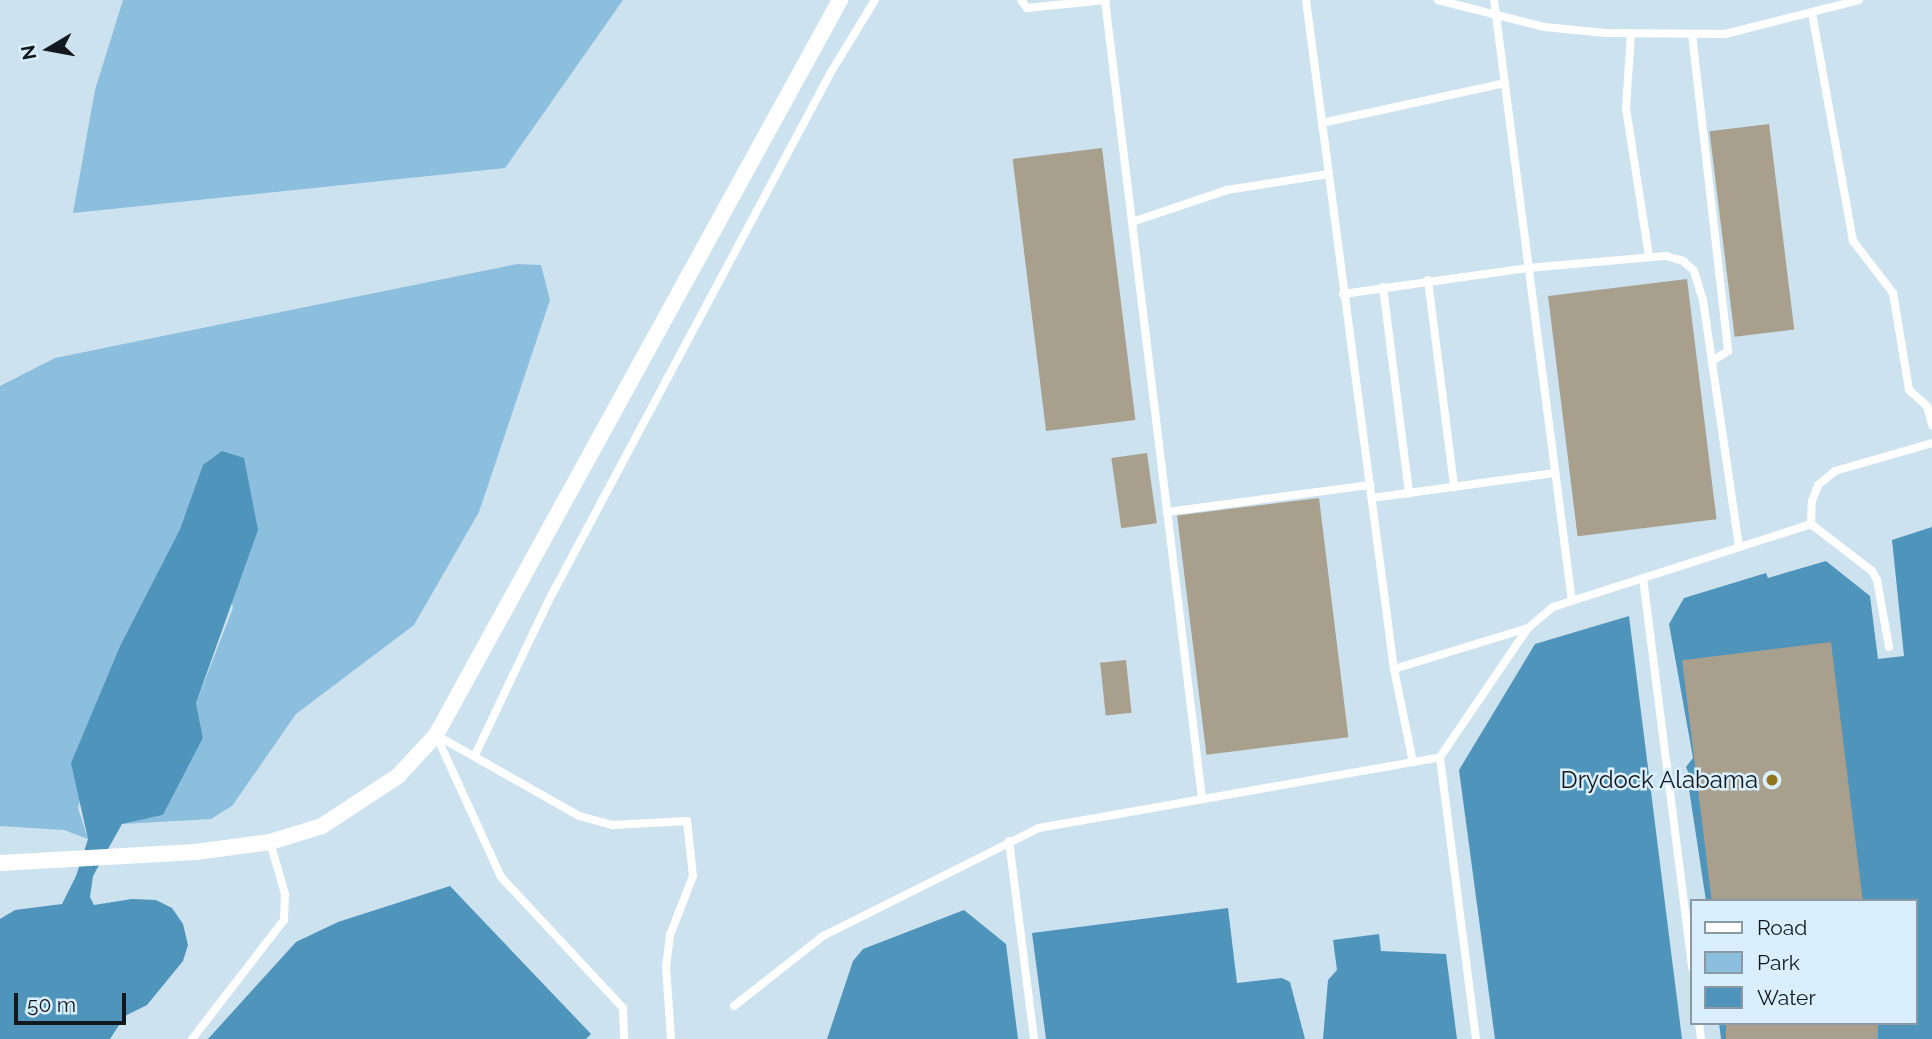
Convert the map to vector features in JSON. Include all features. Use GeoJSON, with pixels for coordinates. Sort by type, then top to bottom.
{"type":"FeatureCollection","features":[{"type":"Feature","properties":{"kind":"street"},"geometry":{"type":"LineString","coordinates":[[0,863],[106,858],[270,842],[321,826],[352,810],[398,776],[436,735],[840,0]]}},
{"type":"Feature","properties":{"kind":"lane"},"geometry":{"type":"LineString","coordinates":[[475,755],[550,598],[831,72],[875,0]]}},
{"type":"Feature","properties":{"kind":"lane"},"geometry":{"type":"LineString","coordinates":[[1021,0],[1027,8],[1105,0],[1202,798]]}},
{"type":"Feature","properties":{"kind":"lane"},"geometry":{"type":"LineString","coordinates":[[1306,0],[1394,669],[1413,762]]}},
{"type":"Feature","properties":{"kind":"lane"},"geometry":{"type":"LineString","coordinates":[[1438,0],[1544,27],[1631,34],[1726,34],[1859,0]]}},
{"type":"Feature","properties":{"kind":"lane"},"geometry":{"type":"LineString","coordinates":[[1494,0],[1572,601]]}},
{"type":"Feature","properties":{"kind":"lane"},"geometry":{"type":"LineString","coordinates":[[1812,13],[1853,241],[1893,293],[1909,390],[1927,406],[1932,425]]}},
{"type":"Feature","properties":{"kind":"lane"},"geometry":{"type":"LineString","coordinates":[[1631,34],[1626,108],[1649,257]]}},
{"type":"Feature","properties":{"kind":"lane"},"geometry":{"type":"LineString","coordinates":[[1692,34],[1728,351],[1712,361]]}},
{"type":"Feature","properties":{"kind":"lane"},"geometry":{"type":"LineString","coordinates":[[1322,123],[1505,83]]}},
{"type":"Feature","properties":{"kind":"lane"},"geometry":{"type":"LineString","coordinates":[[1132,222],[1227,190],[1329,174]]}},
{"type":"Feature","properties":{"kind":"lane"},"geometry":{"type":"LineString","coordinates":[[1343,294],[1528,268],[1649,257],[1683,261],[1695,271],[1712,361],[1740,547]]}},
{"type":"Feature","properties":{"kind":"lane"},"geometry":{"type":"LineString","coordinates":[[1428,280],[1454,487]]}},
{"type":"Feature","properties":{"kind":"lane"},"geometry":{"type":"LineString","coordinates":[[1384,288],[1409,493]]}},
{"type":"Feature","properties":{"kind":"lane"},"geometry":{"type":"LineString","coordinates":[[1811,524],[1818,485],[1835,471],[1932,443]]}},
{"type":"Feature","properties":{"kind":"lane"},"geometry":{"type":"LineString","coordinates":[[1372,498],[1555,472]]}},
{"type":"Feature","properties":{"kind":"lane"},"geometry":{"type":"LineString","coordinates":[[1167,512],[1370,485]]}},
{"type":"Feature","properties":{"kind":"lane"},"geometry":{"type":"LineString","coordinates":[[1476,1039],[1440,757],[1528,628],[1553,607],[1811,524]]}},
{"type":"Feature","properties":{"kind":"lane"},"geometry":{"type":"LineString","coordinates":[[1811,524],[1872,571],[1889,647]]}},
{"type":"Feature","properties":{"kind":"lane"},"geometry":{"type":"LineString","coordinates":[[1643,578],[1690,952]]}},
{"type":"Feature","properties":{"kind":"lane"},"geometry":{"type":"LineString","coordinates":[[1394,669],[1528,628]]}},
{"type":"Feature","properties":{"kind":"lane"},"geometry":{"type":"LineString","coordinates":[[436,735],[579,816],[613,825],[687,821],[693,876],[670,935],[666,965],[671,1039]]}},
{"type":"Feature","properties":{"kind":"lane"},"geometry":{"type":"LineString","coordinates":[[436,735],[501,877],[624,1007],[624,1039]]}},
{"type":"Feature","properties":{"kind":"lane"},"geometry":{"type":"LineString","coordinates":[[734,1006],[805,947],[1039,828],[1440,757]]}},
{"type":"Feature","properties":{"kind":"lane"},"geometry":{"type":"LineString","coordinates":[[1009,841],[1034,1039]]}},
{"type":"Feature","properties":{"kind":"lane"},"geometry":{"type":"LineString","coordinates":[[192,1039],[284,920],[285,894],[270,842]]}},
{"type":"Feature","properties":{"kind":"green space"},"geometry":{"type":"Polygon","coordinates":[[[123,0],[623,0],[505,168],[73,213],[95,90],[123,0]]]}},
{"type":"Feature","properties":{"kind":"green space"},"geometry":{"type":"Polygon","coordinates":[[[517,264],[541,265],[550,300],[479,512],[414,625],[296,714],[232,806],[211,819],[122,824],[163,815],[203,738],[196,703],[233,608],[204,465],[180,529],[121,644],[78,808],[88,839],[64,830],[0,826],[0,386],[55,358],[517,264]]]}},
{"type":"Feature","properties":{"kind":"water"},"geometry":{"type":"Polygon","coordinates":[[[222,451],[244,458],[258,530],[196,703],[203,738],[163,815],[122,824],[93,876],[90,897],[94,905],[132,899],[156,900],[172,908],[183,924],[188,945],[183,961],[147,1005],[125,1016],[110,1039],[0,1039],[0,919],[15,910],[62,904],[76,876],[88,839],[71,763],[121,644],[180,529],[203,465],[222,451]]]}},
{"type":"Feature","properties":{"kind":"water"},"geometry":{"type":"Polygon","coordinates":[[[1932,527],[1932,1039],[1721,1039],[1719,1025],[1918,1025],[1918,899],[1706,899],[1689,789],[1693,784],[1686,767],[1693,758],[1669,624],[1684,598],[1766,573],[1768,578],[1826,561],[1870,596],[1878,659],[1904,656],[1892,540],[1932,527]]]}},
{"type":"Feature","properties":{"kind":"water"},"geometry":{"type":"Polygon","coordinates":[[[1629,616],[1682,1039],[1495,1039],[1459,770],[1535,644],[1629,616]]]}},
{"type":"Feature","properties":{"kind":"water"},"geometry":{"type":"Polygon","coordinates":[[[450,886],[591,1034],[586,1039],[208,1039],[296,942],[338,922],[450,886]]]}},
{"type":"Feature","properties":{"kind":"water"},"geometry":{"type":"Polygon","coordinates":[[[1228,908],[1237,983],[1282,978],[1290,982],[1305,1039],[1046,1039],[1032,933],[1228,908]]]}},
{"type":"Feature","properties":{"kind":"water"},"geometry":{"type":"Polygon","coordinates":[[[964,910],[1006,944],[1018,1039],[827,1039],[853,961],[863,949],[964,910]]]}},
{"type":"Feature","properties":{"kind":"water"},"geometry":{"type":"Polygon","coordinates":[[[1379,934],[1381,951],[1446,954],[1457,1039],[1323,1039],[1328,980],[1337,970],[1333,940],[1379,934]]]}},
{"type":"Feature","properties":{"kind":"building"},"geometry":{"type":"Polygon","coordinates":[[[1769,124],[1794,329],[1735,337],[1709,131],[1769,124]]]}},
{"type":"Feature","properties":{"kind":"building"},"geometry":{"type":"Polygon","coordinates":[[[1102,148],[1135,420],[1046,431],[1013,159],[1102,148]]]}},
{"type":"Feature","properties":{"kind":"building"},"geometry":{"type":"Polygon","coordinates":[[[1687,279],[1716,519],[1578,536],[1548,296],[1687,279]]]}},
{"type":"Feature","properties":{"kind":"building"},"geometry":{"type":"Polygon","coordinates":[[[1147,453],[1157,523],[1121,528],[1111,458],[1147,453]]]}},
{"type":"Feature","properties":{"kind":"building"},"geometry":{"type":"Polygon","coordinates":[[[1319,498],[1348,737],[1206,755],[1177,515],[1319,498]]]}},
{"type":"Feature","properties":{"kind":"building","name":"Drydock Alabama"},"geometry":{"type":"Polygon","coordinates":[[[1831,642],[1863,899],[1711,899],[1682,660],[1831,642]]]}},
{"type":"Feature","properties":{"kind":"building"},"geometry":{"type":"Polygon","coordinates":[[[1126,660],[1132,713],[1106,715],[1100,663],[1126,660]]]}},
{"type":"Feature","properties":{"kind":"building"},"geometry":{"type":"Polygon","coordinates":[[[1726,1025],[1878,1025],[1878,1039],[1726,1039],[1726,1025]]]}},
{"type":"Feature","properties":{"kind":"place","name":"Drydock Alabama"},"geometry":{"type":"Point","coordinates":[1772,780]}}]}
